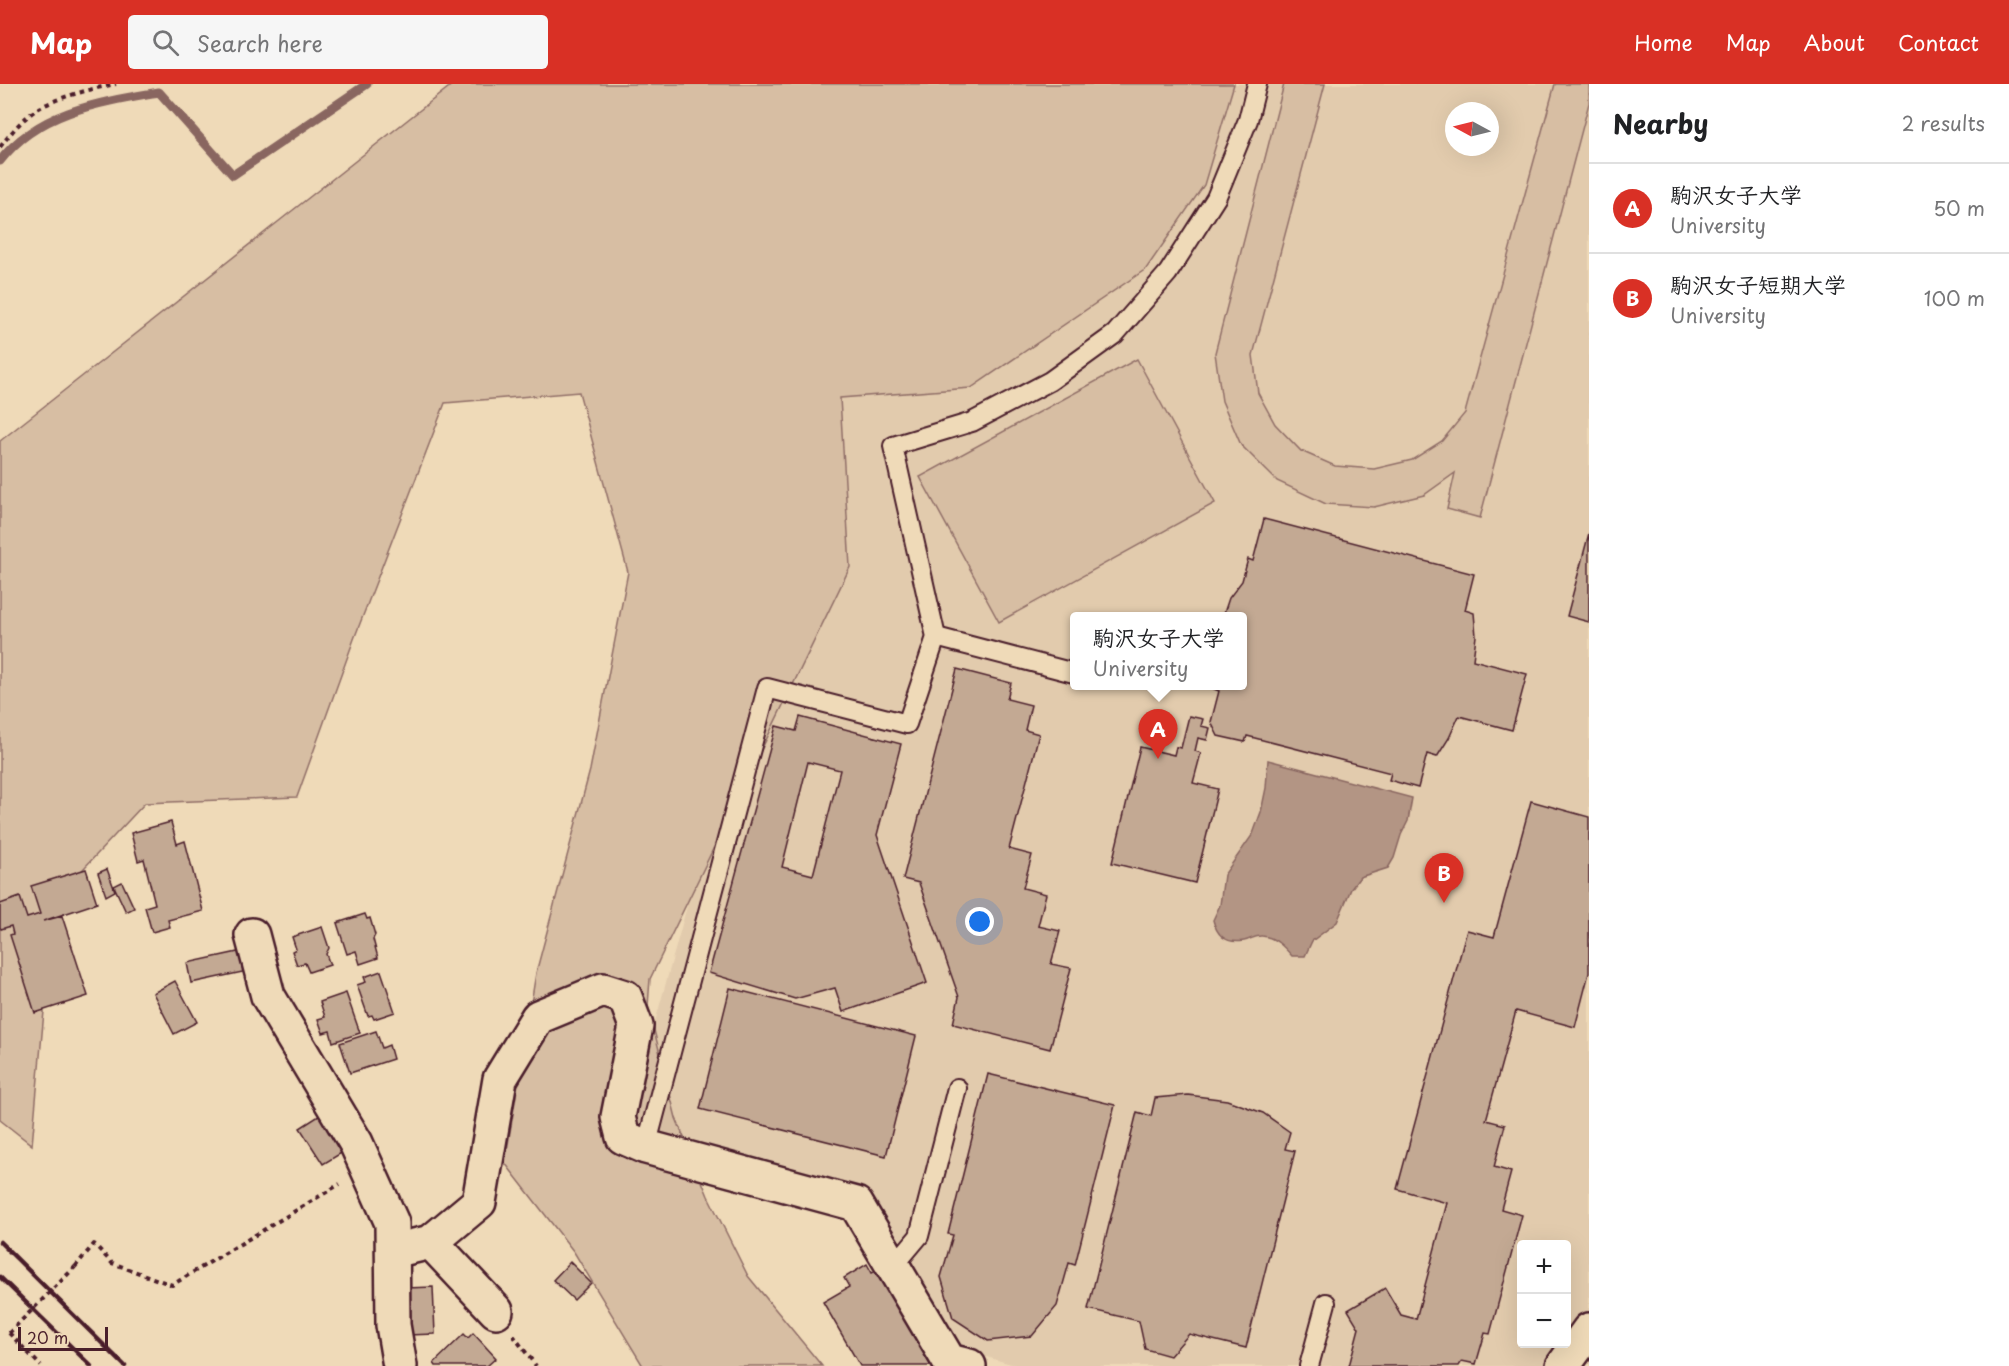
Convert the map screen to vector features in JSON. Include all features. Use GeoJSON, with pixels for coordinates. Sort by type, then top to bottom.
{"type":"FeatureCollection","features":[{"type":"Feature","properties":{"kind":"street"},"geometry":{"type":"LineString","coordinates":[[252,935],[268,996],[356,1143],[392,1223],[393,1325],[400,1366]]}},
{"type":"Feature","properties":{"kind":"street"},"geometry":{"type":"LineString","coordinates":[[393,1251],[431,1242],[479,1202],[500,1079],[538,1017],[603,990],[625,997],[636,1026],[618,1117],[623,1137],[646,1147],[856,1204],[949,1361],[969,1366]]}},
{"type":"Feature","properties":{"kind":"street"},"geometry":{"type":"LineString","coordinates":[[431,1242],[496,1311]]}},
{"type":"Feature","properties":{"kind":"street"},"geometry":{"type":"LineString","coordinates":[[1563,1366],[1589,1330]]}},
{"type":"Feature","properties":{"kind":"lane"},"geometry":{"type":"LineString","coordinates":[[646,1147],[767,688],[907,724],[936,637],[893,446],[972,422],[1050,381],[1115,334],[1168,273],[1216,198],[1248,120],[1257,84]]}},
{"type":"Feature","properties":{"kind":"lane"},"geometry":{"type":"LineString","coordinates":[[936,637],[1070,672]]}},
{"type":"Feature","properties":{"kind":"lane"},"geometry":{"type":"LineString","coordinates":[[893,1267],[919,1236],[957,1088]]}},
{"type":"Feature","properties":{"kind":"lane"},"geometry":{"type":"LineString","coordinates":[[1309,1366],[1326,1303]]}},
{"type":"Feature","properties":{"kind":"path"},"geometry":{"type":"LineString","coordinates":[[0,147],[17,126],[37,109],[89,89],[116,84]]}},
{"type":"Feature","properties":{"kind":"path"},"geometry":{"type":"LineString","coordinates":[[41,1366],[9,1333],[75,1267],[94,1244],[112,1263],[172,1285],[366,1168]]}},
{"type":"Feature","properties":{"kind":"path"},"geometry":{"type":"LineString","coordinates":[[496,1311],[536,1366]]}},
{"type":"Feature","properties":{"kind":"shaded area"},"geometry":{"type":"Polygon","coordinates":[[[453,84],[1234,84],[1204,185],[1146,269],[971,388],[840,398],[850,567],[650,979],[648,1006],[676,1118],[708,1196],[748,1276],[822,1366],[643,1366],[574,1252],[505,1163],[536,973],[590,770],[628,572],[579,392],[445,403],[354,639],[297,797],[145,803],[54,900],[32,1145],[0,1120],[0,441],[453,84]]]}},
{"type":"Feature","properties":{"kind":"shaded area"},"geometry":{"type":"Polygon","coordinates":[[[1194,84],[1589,84],[1589,1312],[1571,1337],[1571,1240],[1517,1240],[1517,1348],[1563,1348],[1550,1366],[1018,1366],[962,1350],[866,1193],[637,1134],[629,1117],[826,401],[1194,84]]]}},
{"type":"Feature","properties":{"kind":"shaded area"},"geometry":{"type":"Polygon","coordinates":[[[1284,84],[1325,84],[1253,355],[1258,393],[1275,424],[1301,451],[1335,466],[1374,469],[1412,460],[1442,441],[1465,413],[1555,84],[1589,84],[1589,103],[1480,518],[1447,509],[1455,473],[1424,495],[1374,507],[1326,504],[1277,481],[1241,445],[1222,401],[1215,353],[1284,84]]]}},
{"type":"Feature","properties":{"kind":"shaded area"},"geometry":{"type":"Polygon","coordinates":[[[1137,359],[1215,503],[999,622],[920,477],[1137,359]]]}},
{"type":"Feature","properties":{"kind":"shaded area"},"geometry":{"type":"Polygon","coordinates":[[[1268,760],[1412,798],[1408,821],[1388,868],[1360,877],[1351,889],[1337,922],[1312,941],[1305,956],[1292,956],[1279,943],[1267,937],[1257,936],[1238,942],[1227,940],[1217,930],[1213,920],[1220,905],[1224,875],[1253,834],[1261,812],[1268,760]]]}},
{"type":"Feature","properties":{"kind":"building"},"geometry":{"type":"Polygon","coordinates":[[[1264,519],[1474,574],[1465,610],[1474,613],[1476,636],[1473,660],[1527,674],[1512,730],[1459,716],[1437,757],[1427,754],[1418,788],[1389,780],[1391,773],[1247,736],[1245,742],[1218,736],[1211,722],[1219,691],[1216,690],[1247,690],[1247,612],[1224,612],[1229,598],[1242,581],[1248,559],[1253,561],[1264,519]]]}},
{"type":"Feature","properties":{"kind":"building"},"geometry":{"type":"Polygon","coordinates":[[[1589,533],[1589,622],[1567,616],[1589,533]]]}},
{"type":"Feature","properties":{"kind":"building"},"geometry":{"type":"Polygon","coordinates":[[[957,669],[1011,683],[1007,699],[1031,705],[1025,730],[1039,734],[1009,849],[1032,855],[1023,888],[1046,894],[1038,926],[1060,931],[1051,964],[1071,968],[1050,1049],[953,1024],[959,997],[919,883],[903,879],[957,669]]]}},
{"type":"Feature","properties":{"kind":"building"},"geometry":{"type":"Polygon","coordinates":[[[1189,716],[1203,719],[1201,726],[1210,728],[1207,740],[1198,738],[1195,751],[1201,753],[1193,783],[1218,789],[1195,883],[1112,863],[1140,747],[1174,755],[1176,747],[1181,748],[1189,716]]]}},
{"type":"Feature","properties":{"kind":"building"},"geometry":{"type":"Polygon","coordinates":[[[800,717],[901,744],[877,835],[927,983],[843,1012],[835,988],[795,999],[709,973],[776,726],[796,731],[800,717]],[[808,762],[782,867],[813,875],[840,770],[808,762]]]}},
{"type":"Feature","properties":{"kind":"building"},"geometry":{"type":"Polygon","coordinates":[[[1531,801],[1589,817],[1589,973],[1575,1027],[1516,1011],[1486,1120],[1505,1125],[1494,1167],[1511,1172],[1501,1209],[1522,1215],[1490,1334],[1485,1333],[1476,1364],[1462,1361],[1459,1366],[1349,1366],[1359,1328],[1348,1310],[1385,1288],[1401,1315],[1416,1319],[1447,1203],[1397,1189],[1467,930],[1494,937],[1531,801]]]}},
{"type":"Feature","properties":{"kind":"building"},"geometry":{"type":"Polygon","coordinates":[[[171,822],[177,844],[185,841],[203,911],[168,920],[170,927],[152,932],[145,907],[155,904],[144,859],[138,861],[131,833],[171,822]]]}},
{"type":"Feature","properties":{"kind":"building"},"geometry":{"type":"Polygon","coordinates":[[[86,869],[97,903],[43,921],[62,916],[88,996],[35,1013],[10,935],[13,934],[11,926],[1,929],[0,927],[0,904],[20,897],[27,918],[40,914],[31,886],[86,869]]]}},
{"type":"Feature","properties":{"kind":"building"},"geometry":{"type":"Polygon","coordinates":[[[107,869],[115,891],[106,896],[98,873],[107,869]]]}},
{"type":"Feature","properties":{"kind":"building"},"geometry":{"type":"Polygon","coordinates":[[[122,882],[134,908],[126,912],[114,886],[122,882]]]}},
{"type":"Feature","properties":{"kind":"building"},"geometry":{"type":"Polygon","coordinates":[[[365,914],[367,919],[370,918],[378,958],[360,964],[356,951],[347,954],[337,923],[365,914]]]}},
{"type":"Feature","properties":{"kind":"building"},"geometry":{"type":"Polygon","coordinates":[[[322,927],[329,948],[326,954],[330,965],[309,972],[305,963],[297,965],[292,951],[296,949],[292,937],[322,927]]]}},
{"type":"Feature","properties":{"kind":"building"},"geometry":{"type":"Polygon","coordinates":[[[247,950],[252,970],[191,983],[187,963],[247,950]]]}},
{"type":"Feature","properties":{"kind":"building"},"geometry":{"type":"Polygon","coordinates":[[[381,971],[395,1012],[374,1019],[372,1015],[368,1016],[357,985],[366,982],[364,977],[381,971]]]}},
{"type":"Feature","properties":{"kind":"building"},"geometry":{"type":"Polygon","coordinates":[[[175,981],[197,1022],[174,1034],[153,993],[175,981]]]}},
{"type":"Feature","properties":{"kind":"building"},"geometry":{"type":"Polygon","coordinates":[[[730,988],[916,1036],[886,1156],[700,1109],[730,988]]]}},
{"type":"Feature","properties":{"kind":"building"},"geometry":{"type":"Polygon","coordinates":[[[346,993],[360,1033],[333,1042],[330,1031],[323,1033],[318,1019],[325,1017],[320,1002],[346,993]]]}},
{"type":"Feature","properties":{"kind":"building"},"geometry":{"type":"Polygon","coordinates":[[[376,1031],[382,1048],[389,1045],[393,1059],[350,1073],[340,1043],[376,1031]]]}},
{"type":"Feature","properties":{"kind":"building"},"geometry":{"type":"Polygon","coordinates":[[[988,1074],[1115,1105],[1075,1265],[1069,1263],[1057,1306],[1032,1336],[988,1341],[953,1318],[941,1277],[953,1235],[948,1234],[988,1074]]]}},
{"type":"Feature","properties":{"kind":"building"},"geometry":{"type":"Polygon","coordinates":[[[1188,1095],[1227,1100],[1263,1113],[1290,1132],[1285,1149],[1295,1151],[1246,1348],[1189,1334],[1170,1356],[1145,1349],[1139,1321],[1088,1309],[1137,1112],[1151,1116],[1155,1098],[1188,1095]]]}},
{"type":"Feature","properties":{"kind":"building"},"geometry":{"type":"Polygon","coordinates":[[[325,1112],[348,1149],[323,1164],[300,1128],[325,1112]]]}},
{"type":"Feature","properties":{"kind":"building"},"geometry":{"type":"Polygon","coordinates":[[[570,1262],[591,1283],[574,1300],[553,1280],[570,1262]]]}},
{"type":"Feature","properties":{"kind":"building"},"geometry":{"type":"Polygon","coordinates":[[[867,1264],[872,1273],[876,1271],[931,1366],[860,1366],[823,1302],[849,1287],[844,1278],[867,1264]]]}},
{"type":"Feature","properties":{"kind":"building"},"geometry":{"type":"Polygon","coordinates":[[[433,1287],[435,1334],[407,1335],[406,1288],[433,1287]]]}},
{"type":"Feature","properties":{"kind":"building"},"geometry":{"type":"Polygon","coordinates":[[[473,1333],[496,1358],[487,1366],[436,1366],[434,1363],[464,1334],[468,1338],[473,1333]]]}},
{"type":"Feature","properties":{"kind":"waterway"},"geometry":{"type":"LineString","coordinates":[[0,161],[15,144],[52,120],[93,105],[159,92],[233,175],[367,84]]}},
{"type":"Feature","properties":{"kind":"railway"},"geometry":{"type":"LineString","coordinates":[[0,1242],[125,1366]]}},
{"type":"Feature","properties":{"kind":"railway"},"geometry":{"type":"LineString","coordinates":[[0,1277],[91,1366]]}},
{"type":"Feature","properties":{"kind":"place","name":"駒沢女子大学"},"geometry":{"type":"Point","coordinates":[1158,759]}},
{"type":"Feature","properties":{"kind":"place","name":"駒沢女子短期大学"},"geometry":{"type":"Point","coordinates":[1444,903]}}]}
